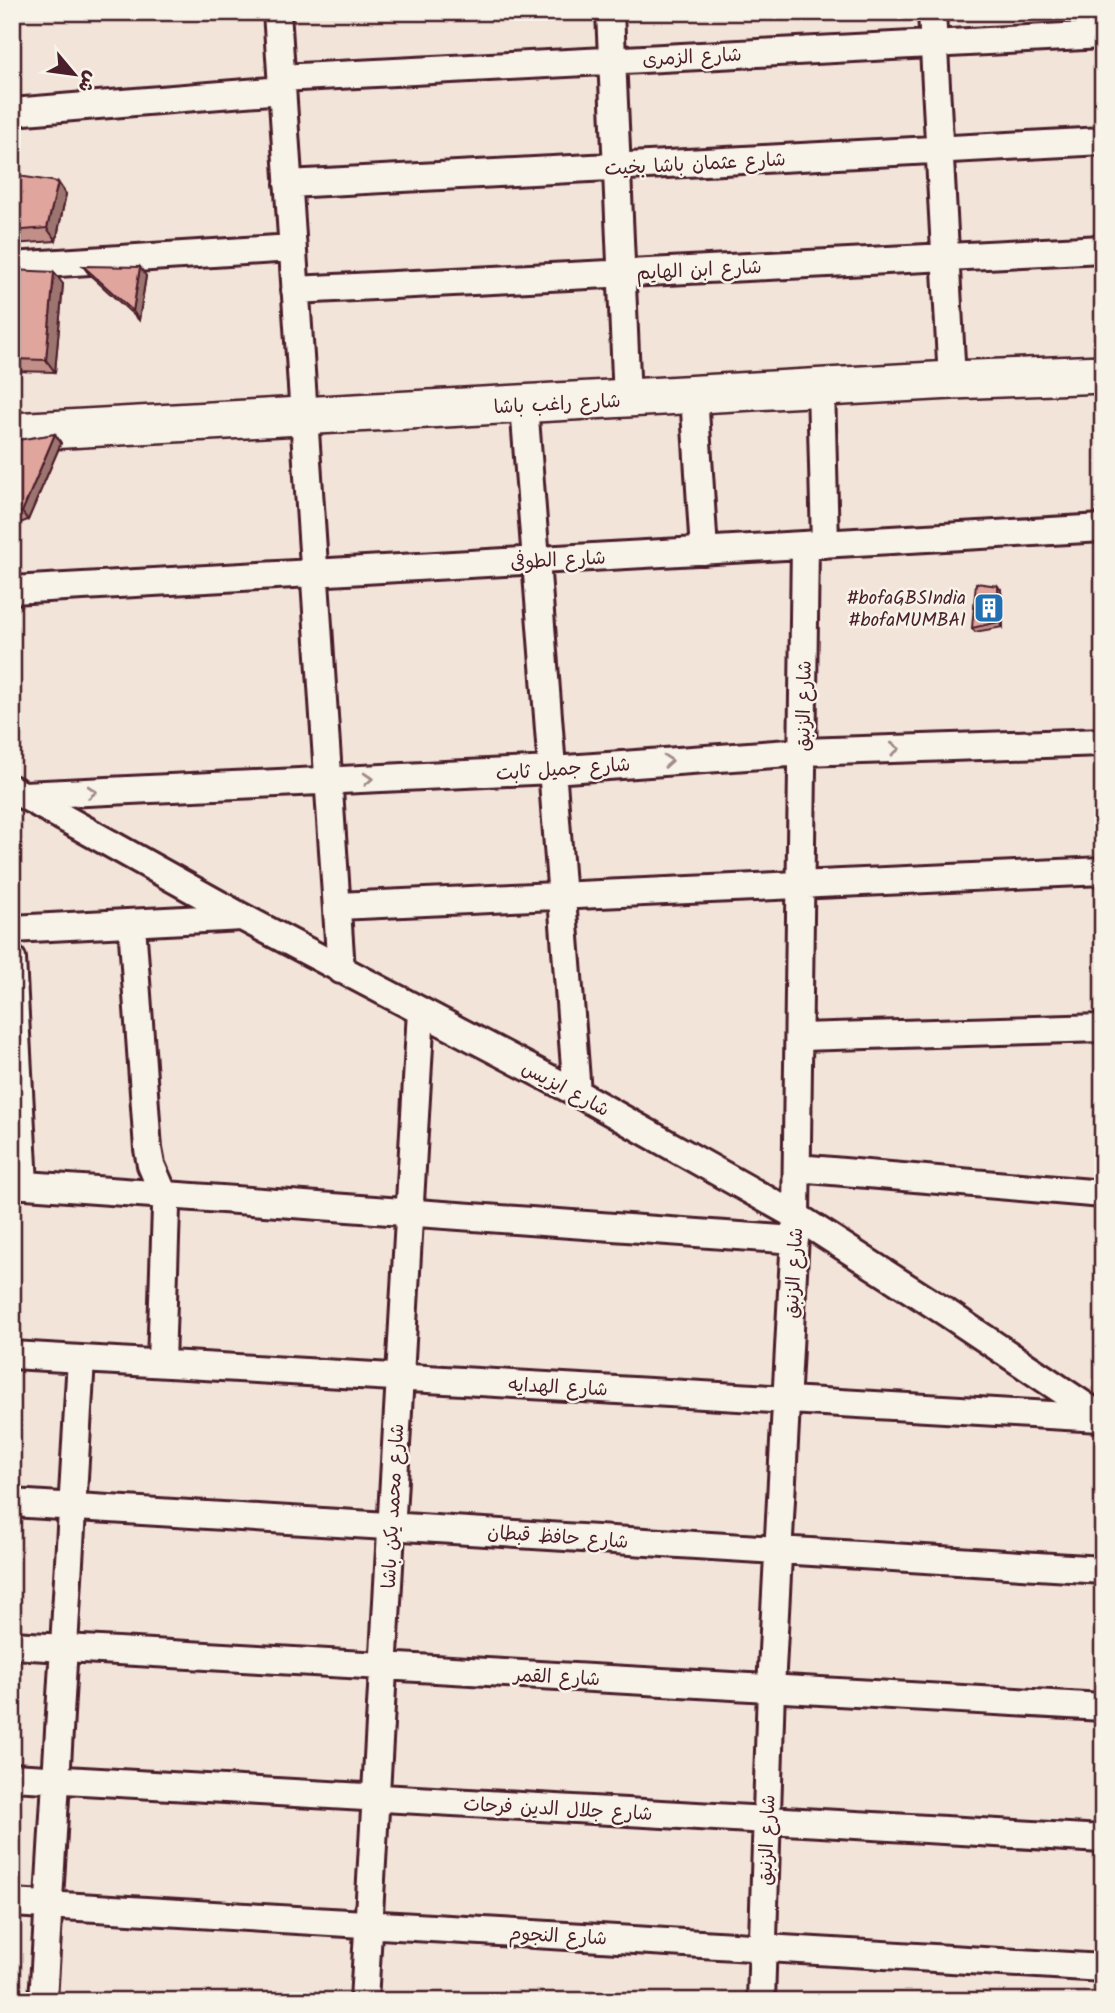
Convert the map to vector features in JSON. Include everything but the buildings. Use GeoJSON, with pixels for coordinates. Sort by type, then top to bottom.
{"type":"FeatureCollection","features":[{"type":"Feature","properties":{"kind":"street"},"geometry":{"type":"LineString","coordinates":[[277,12],[341,970]]}},
{"type":"Feature","properties":{"kind":"street"},"geometry":{"type":"LineString","coordinates":[[610,12],[627,398]]}},
{"type":"Feature","properties":{"kind":"street"},"geometry":{"type":"LineString","coordinates":[[932,12],[952,380]]}},
{"type":"Feature","properties":{"kind":"street","name":"شارع الزمرى"},"geometry":{"type":"LineString","coordinates":[[12,112],[282,84],[612,61],[1103,35]]}},
{"type":"Feature","properties":{"kind":"street","name":"شارع عثمان باشا بخيت"},"geometry":{"type":"LineString","coordinates":[[288,184],[1103,141]]}},
{"type":"Feature","properties":{"kind":"street"},"geometry":{"type":"LineString","coordinates":[[12,266],[292,248]]}},
{"type":"Feature","properties":{"kind":"street","name":"شارع ابن الهايم"},"geometry":{"type":"LineString","coordinates":[[295,289],[1103,249]]}},
{"type":"Feature","properties":{"kind":"street","name":"شارع راغب باشا"},"geometry":{"type":"LineString","coordinates":[[12,432],[1103,374]]}},
{"type":"Feature","properties":{"kind":"street","name":"شارع الزنبق"},"geometry":{"type":"LineString","coordinates":[[761,2001],[771,1688],[795,1228],[803,752],[821,387]]}},
{"type":"Feature","properties":{"kind":"street"},"geometry":{"type":"LineString","coordinates":[[694,395],[704,551]]}},
{"type":"Feature","properties":{"kind":"street"},"geometry":{"type":"LineString","coordinates":[[524,405],[577,1093]]}},
{"type":"Feature","properties":{"kind":"street","name":"شارع الطوفى"},"geometry":{"type":"LineString","coordinates":[[12,590],[1103,528]]}},
{"type":"Feature","properties":{"kind":"street","name":"شارع جميل ثابت"},"geometry":{"type":"LineString","coordinates":[[18,792],[552,770],[803,752],[1103,742]]}},
{"type":"Feature","properties":{"kind":"street","name":"شارع ايزيس"},"geometry":{"type":"LineString","coordinates":[[18,792],[341,970],[577,1093],[795,1228],[947,1313],[1103,1418]]}},
{"type":"Feature","properties":{"kind":"street"},"geometry":{"type":"LineString","coordinates":[[338,906],[1103,871]]}},
{"type":"Feature","properties":{"kind":"street"},"geometry":{"type":"LineString","coordinates":[[12,929],[243,917]]}},
{"type":"Feature","properties":{"kind":"street"},"geometry":{"type":"LineString","coordinates":[[132,924],[148,1149],[156,1181],[164,1195],[166,1228],[161,1363]]}},
{"type":"Feature","properties":{"kind":"street"},"geometry":{"type":"LineString","coordinates":[[12,959],[18,1184],[409,1212],[795,1228]]}},
{"type":"Feature","properties":{"kind":"street","name":"شارع محمد يكن باشا"},"geometry":{"type":"LineString","coordinates":[[364,2001],[421,1011]]}},
{"type":"Feature","properties":{"kind":"street"},"geometry":{"type":"LineString","coordinates":[[800,1037],[1103,1028]]}},
{"type":"Feature","properties":{"kind":"street"},"geometry":{"type":"LineString","coordinates":[[797,1168],[1103,1194]]}},
{"type":"Feature","properties":{"kind":"street","name":"شارع الهدايه"},"geometry":{"type":"LineString","coordinates":[[12,1354],[1103,1418]]}},
{"type":"Feature","properties":{"kind":"street"},"geometry":{"type":"LineString","coordinates":[[43,2001],[81,1359]]}},
{"type":"Feature","properties":{"kind":"street","name":"شارع حافظ قبطان"},"geometry":{"type":"LineString","coordinates":[[12,1503],[1103,1570]]}},
{"type":"Feature","properties":{"kind":"street","name":"شارع القمر"},"geometry":{"type":"LineString","coordinates":[[12,1645],[1103,1707]]}},
{"type":"Feature","properties":{"kind":"street","name":"شارع جلال الدين فرحات"},"geometry":{"type":"LineString","coordinates":[[12,1777],[1103,1839]]}},
{"type":"Feature","properties":{"kind":"street","name":"شارع النجوم"},"geometry":{"type":"LineString","coordinates":[[12,1903],[1103,1968]]}},
{"type":"Feature","properties":{"kind":"place","name":"#bofaGBSIndia #bofaMUMBAI"},"geometry":{"type":"Point","coordinates":[989,608]}}]}
